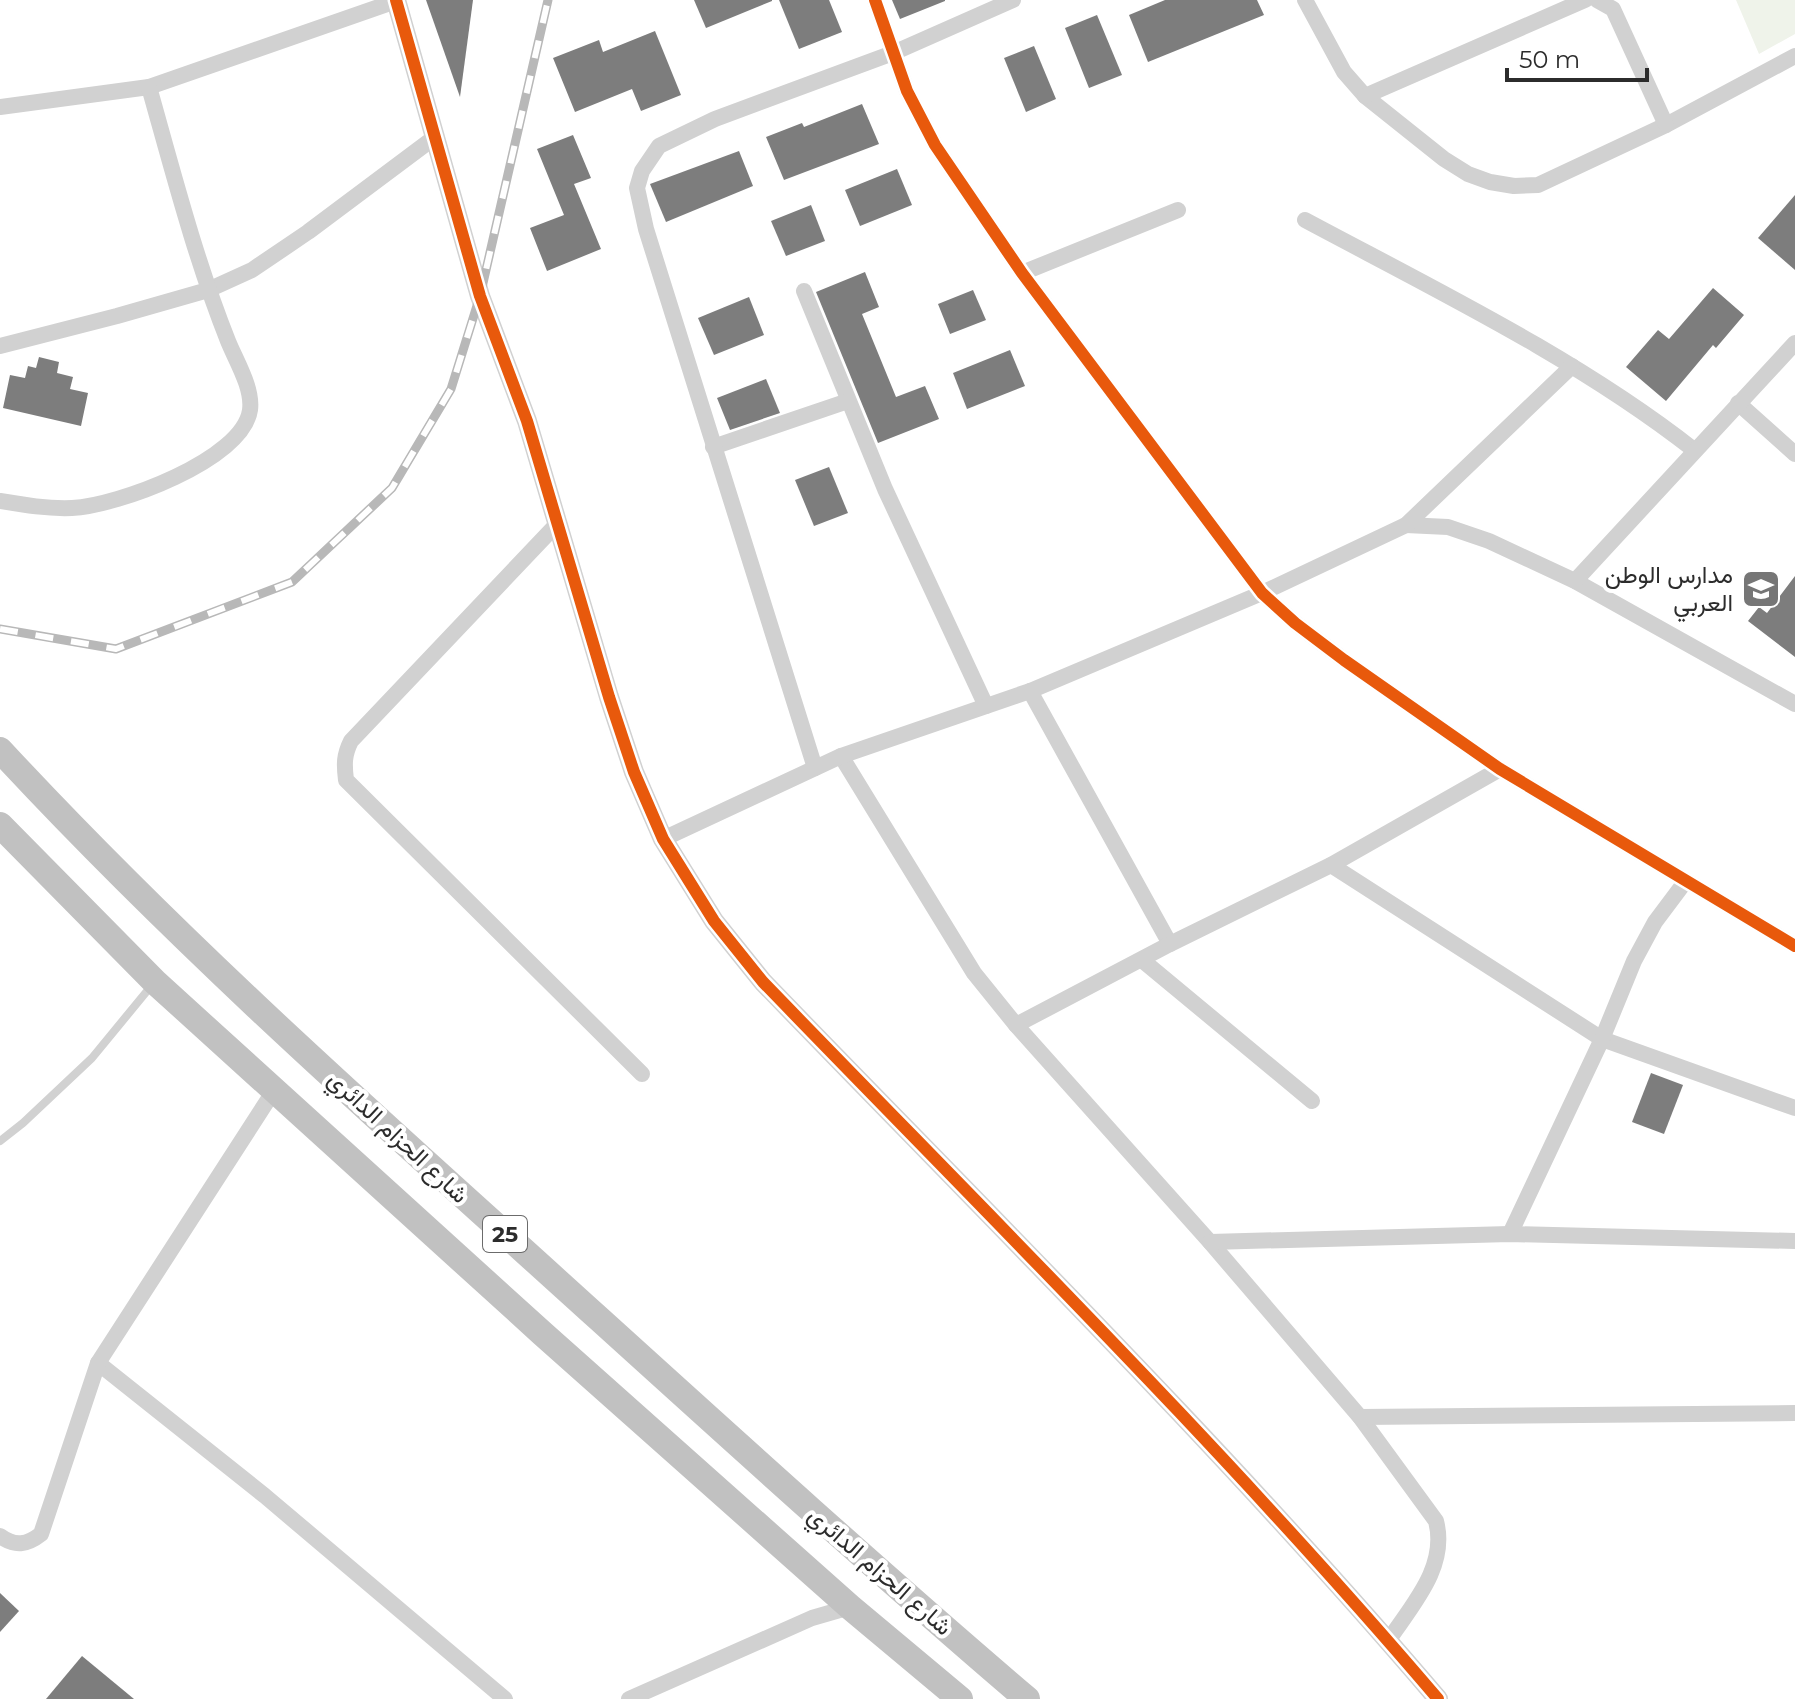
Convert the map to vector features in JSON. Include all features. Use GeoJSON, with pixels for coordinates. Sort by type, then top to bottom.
{"type":"FeatureCollection","features":[{"type":"Feature","properties":{"kind":"highway","name":"شارع الحزام الدائري"},"geometry":{"type":"LineString","coordinates":[[0,750],[197,950],[407,1145],[886,1578],[1027,1699]]}},
{"type":"Feature","properties":{"kind":"highway","name":"شارع الحزام الدائري"},"geometry":{"type":"LineString","coordinates":[[0,825],[155,982],[543,1334],[850,1607],[960,1699]]}},
{"type":"Feature","properties":{"kind":"street"},"geometry":{"type":"LineString","coordinates":[[875,0],[918,115],[935,145],[1022,273],[1262,593],[1344,660],[1500,769],[1795,946]]}},
{"type":"Feature","properties":{"kind":"street"},"geometry":{"type":"LineString","coordinates":[[815,768],[646,229],[637,188],[642,171],[659,146],[715,119],[893,53],[1013,0]]}},
{"type":"Feature","properties":{"kind":"street"},"geometry":{"type":"LineString","coordinates":[[1305,0],[1344,72],[1365,96],[1456,167],[1490,182],[1514,186],[1538,185],[1666,125],[1795,56]]}},
{"type":"Feature","properties":{"kind":"street"},"geometry":{"type":"LineString","coordinates":[[1365,96],[1585,0]]}},
{"type":"Feature","properties":{"kind":"street"},"geometry":{"type":"LineString","coordinates":[[1597,0],[1613,9],[1666,125]]}},
{"type":"Feature","properties":{"kind":"street"},"geometry":{"type":"LineString","coordinates":[[0,107],[149,87],[396,1],[480,296],[527,421],[634,772],[663,839],[714,921],[763,982],[1112,1341],[1438,1699]]}},
{"type":"Feature","properties":{"kind":"street"},"geometry":{"type":"LineString","coordinates":[[0,501],[73,508],[140,493],[202,462],[241,430],[248,420],[250,397],[208,290],[149,87]]}},
{"type":"Feature","properties":{"kind":"street"},"geometry":{"type":"LineString","coordinates":[[0,346],[208,290],[252,270],[435,137]]}},
{"type":"Feature","properties":{"kind":"street"},"geometry":{"type":"LineString","coordinates":[[1022,273],[1178,210]]}},
{"type":"Feature","properties":{"kind":"street"},"geometry":{"type":"LineString","coordinates":[[1305,220],[1572,366],[1660,423],[1694,450]]}},
{"type":"Feature","properties":{"kind":"street"},"geometry":{"type":"LineString","coordinates":[[804,291],[885,489],[986,706]]}},
{"type":"Feature","properties":{"kind":"street"},"geometry":{"type":"LineString","coordinates":[[1575,581],[1795,343]]}},
{"type":"Feature","properties":{"kind":"street"},"geometry":{"type":"LineString","coordinates":[[663,839],[841,756],[1030,691],[1262,593],[1406,525],[1572,366]]}},
{"type":"Feature","properties":{"kind":"street"},"geometry":{"type":"LineString","coordinates":[[713,447],[848,401]]}},
{"type":"Feature","properties":{"kind":"street"},"geometry":{"type":"LineString","coordinates":[[1738,403],[1795,454]]}},
{"type":"Feature","properties":{"kind":"street"},"geometry":{"type":"LineString","coordinates":[[558,523],[351,741],[345,753],[346,780],[642,1074]]}},
{"type":"Feature","properties":{"kind":"street"},"geometry":{"type":"LineString","coordinates":[[1406,525],[1448,527],[1489,541],[1575,581],[1795,704]]}},
{"type":"Feature","properties":{"kind":"street"},"geometry":{"type":"LineString","coordinates":[[1030,691],[1170,944]]}},
{"type":"Feature","properties":{"kind":"street"},"geometry":{"type":"LineString","coordinates":[[841,756],[974,973],[1016,1025],[1210,1242],[1360,1417],[1436,1521],[1440,1541],[1431,1576],[1388,1641]]}},
{"type":"Feature","properties":{"kind":"street"},"geometry":{"type":"LineString","coordinates":[[1016,1025],[1170,944],[1331,865],[1500,769]]}},
{"type":"Feature","properties":{"kind":"street"},"geometry":{"type":"LineString","coordinates":[[1331,865],[1602,1039],[1795,1108]]}},
{"type":"Feature","properties":{"kind":"street"},"geometry":{"type":"LineString","coordinates":[[1510,1234],[1602,1039],[1634,961],[1655,922],[1685,882]]}},
{"type":"Feature","properties":{"kind":"street"},"geometry":{"type":"LineString","coordinates":[[1142,960],[1312,1101]]}},
{"type":"Feature","properties":{"kind":"street"},"geometry":{"type":"LineString","coordinates":[[0,1536],[18,1545],[29,1543],[41,1534],[98,1363],[275,1089]]}},
{"type":"Feature","properties":{"kind":"street"},"geometry":{"type":"LineString","coordinates":[[1210,1242],[1510,1234],[1795,1241]]}},
{"type":"Feature","properties":{"kind":"street"},"geometry":{"type":"LineString","coordinates":[[98,1363],[265,1496],[505,1699]]}},
{"type":"Feature","properties":{"kind":"street"},"geometry":{"type":"LineString","coordinates":[[1360,1417],[1795,1413]]}},
{"type":"Feature","properties":{"kind":"street"},"geometry":{"type":"LineString","coordinates":[[629,1699],[812,1618],[850,1607]]}},
{"type":"Feature","properties":{"kind":"lane"},"geometry":{"type":"LineString","coordinates":[[0,1141],[92,1058],[155,982]]}},
{"type":"Feature","properties":{"kind":"shaded area"},"geometry":{"type":"Polygon","coordinates":[[[1736,0],[1795,0],[1795,34],[1759,54],[1736,0]]]}},
{"type":"Feature","properties":{"kind":"building"},"geometry":{"type":"Polygon","coordinates":[[[426,0],[473,0],[460,97],[426,0]]]}},
{"type":"Feature","properties":{"kind":"building"},"geometry":{"type":"Polygon","coordinates":[[[694,0],[772,0],[772,1],[706,28],[694,0]]]}},
{"type":"Feature","properties":{"kind":"building"},"geometry":{"type":"Polygon","coordinates":[[[779,0],[829,0],[842,32],[799,49],[779,0]]]}},
{"type":"Feature","properties":{"kind":"building"},"geometry":{"type":"Polygon","coordinates":[[[892,0],[945,0],[945,1],[900,19],[892,0]]]}},
{"type":"Feature","properties":{"kind":"building"},"geometry":{"type":"Polygon","coordinates":[[[1165,0],[1257,0],[1264,15],[1148,62],[1129,15],[1165,0]]]}},
{"type":"Feature","properties":{"kind":"building"},"geometry":{"type":"Polygon","coordinates":[[[1097,15],[1122,75],[1089,88],[1065,28],[1097,15]]]}},
{"type":"Feature","properties":{"kind":"building"},"geometry":{"type":"Polygon","coordinates":[[[655,31],[681,95],[641,111],[632,89],[575,112],[553,58],[599,40],[603,52],[655,31]]]}},
{"type":"Feature","properties":{"kind":"building"},"geometry":{"type":"Polygon","coordinates":[[[1034,46],[1056,99],[1026,112],[1004,58],[1034,46]]]}},
{"type":"Feature","properties":{"kind":"building"},"geometry":{"type":"Polygon","coordinates":[[[862,104],[879,144],[784,180],[766,137],[802,123],[804,127],[862,104]]]}},
{"type":"Feature","properties":{"kind":"building"},"geometry":{"type":"Polygon","coordinates":[[[573,135],[591,178],[574,184],[601,249],[547,271],[530,228],[564,215],[537,149],[573,135]]]}},
{"type":"Feature","properties":{"kind":"building"},"geometry":{"type":"Polygon","coordinates":[[[739,151],[753,186],[666,222],[650,184],[739,151]]]}},
{"type":"Feature","properties":{"kind":"building"},"geometry":{"type":"Polygon","coordinates":[[[897,169],[912,205],[860,226],[845,190],[897,169]]]}},
{"type":"Feature","properties":{"kind":"building"},"geometry":{"type":"Polygon","coordinates":[[[1795,195],[1795,270],[1758,238],[1795,195]]]}},
{"type":"Feature","properties":{"kind":"building"},"geometry":{"type":"Polygon","coordinates":[[[811,205],[825,241],[786,256],[771,221],[811,205]]]}},
{"type":"Feature","properties":{"kind":"building"},"geometry":{"type":"Polygon","coordinates":[[[865,272],[879,307],[862,314],[896,397],[925,386],[939,419],[878,443],[816,292],[865,272]]]}},
{"type":"Feature","properties":{"kind":"building"},"geometry":{"type":"Polygon","coordinates":[[[1713,288],[1744,315],[1716,348],[1713,345],[1666,401],[1626,367],[1658,330],[1669,339],[1713,288]]]}},
{"type":"Feature","properties":{"kind":"building"},"geometry":{"type":"Polygon","coordinates":[[[973,290],[986,320],[950,334],[938,304],[973,290]]]}},
{"type":"Feature","properties":{"kind":"building"},"geometry":{"type":"Polygon","coordinates":[[[749,297],[764,335],[714,355],[698,318],[749,297]]]}},
{"type":"Feature","properties":{"kind":"building"},"geometry":{"type":"Polygon","coordinates":[[[1010,350],[1025,386],[967,409],[953,373],[1010,350]]]}},
{"type":"Feature","properties":{"kind":"building"},"geometry":{"type":"Polygon","coordinates":[[[39,357],[59,362],[57,373],[73,377],[70,389],[88,393],[81,426],[3,408],[10,375],[25,378],[28,366],[36,368],[39,357]]]}},
{"type":"Feature","properties":{"kind":"building"},"geometry":{"type":"Polygon","coordinates":[[[766,379],[780,413],[730,430],[717,398],[766,379]]]}},
{"type":"Feature","properties":{"kind":"building"},"geometry":{"type":"Polygon","coordinates":[[[829,467],[848,513],[814,526],[795,480],[829,467]]]}},
{"type":"Feature","properties":{"kind":"building"},"geometry":{"type":"Polygon","coordinates":[[[1795,576],[1795,657],[1748,621],[1759,607],[1767,613],[1795,576]]]}},
{"type":"Feature","properties":{"kind":"building"},"geometry":{"type":"Polygon","coordinates":[[[1651,1073],[1683,1085],[1664,1134],[1632,1122],[1651,1073]]]}},
{"type":"Feature","properties":{"kind":"building"},"geometry":{"type":"Polygon","coordinates":[[[0,1593],[19,1611],[0,1632],[0,1593]]]}},
{"type":"Feature","properties":{"kind":"building"},"geometry":{"type":"Polygon","coordinates":[[[82,1656],[134,1699],[46,1699],[82,1656]]]}},
{"type":"Feature","properties":{"kind":"railway"},"geometry":{"type":"LineString","coordinates":[[0,629],[116,649],[292,582],[392,488],[451,389],[480,296],[548,0]]}},
{"type":"Feature","properties":{"kind":"cycle path"},"geometry":{"type":"LineString","coordinates":[[396,0],[480,296],[527,421],[634,772],[663,839],[714,921],[763,982],[1191,1424],[1438,1699]]}},
{"type":"Feature","properties":{"kind":"cycle path"},"geometry":{"type":"LineString","coordinates":[[875,0],[907,91],[935,145],[1022,273],[1262,593],[1344,660],[1500,769],[1795,946]]}},
{"type":"Feature","properties":{"kind":"place","name":"مدارس الوطن العربي"},"geometry":{"type":"Point","coordinates":[1761,589]}}]}
